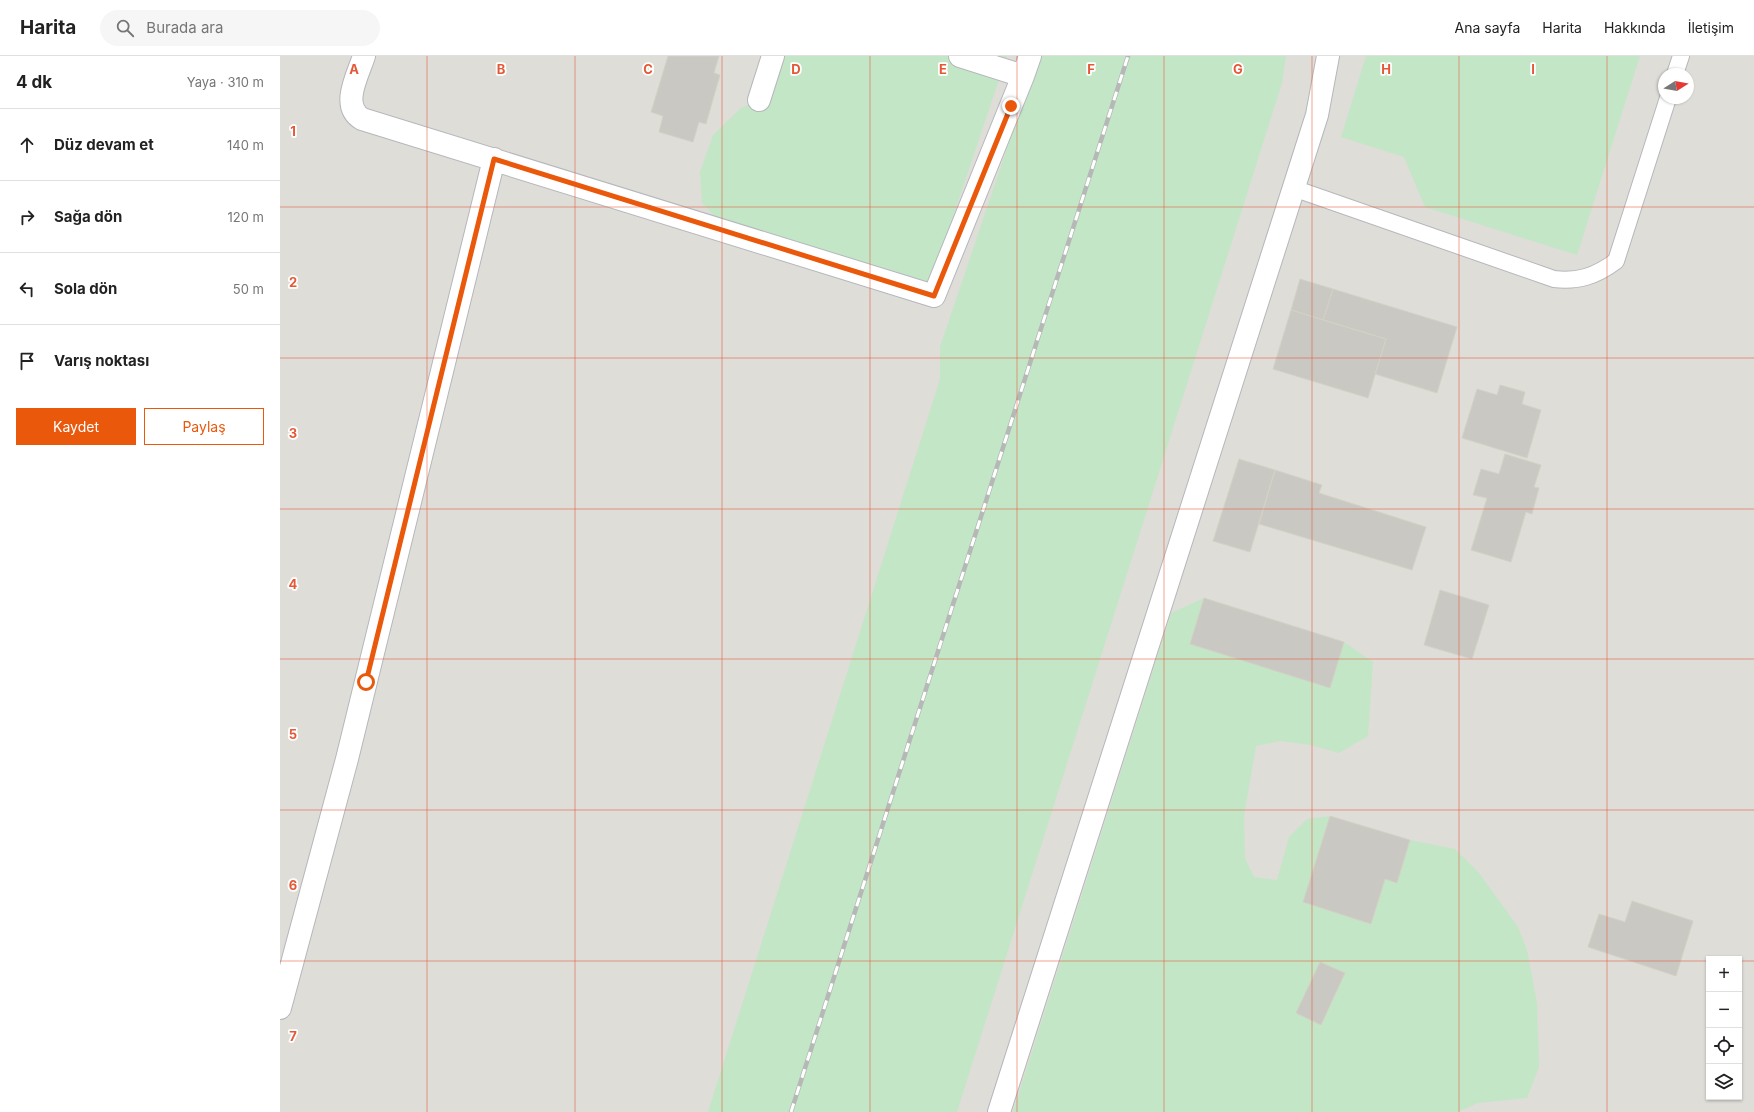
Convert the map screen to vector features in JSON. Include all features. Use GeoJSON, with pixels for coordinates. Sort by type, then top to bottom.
{"type":"FeatureCollection","features":[{"type":"Feature","properties":{"kind":"street"},"geometry":{"type":"LineString","coordinates":[[364,56],[351,102],[357,116],[934,296],[1030,56]]}},
{"type":"Feature","properties":{"kind":"street"},"geometry":{"type":"LineString","coordinates":[[759,100],[773,56]]}},
{"type":"Feature","properties":{"kind":"street"},"geometry":{"type":"LineString","coordinates":[[960,56],[1023,76]]}},
{"type":"Feature","properties":{"kind":"street"},"geometry":{"type":"LineString","coordinates":[[999,1112],[1317,115],[1328,56]]}},
{"type":"Feature","properties":{"kind":"street"},"geometry":{"type":"LineString","coordinates":[[280,1008],[347,759],[494,159]]}},
{"type":"Feature","properties":{"kind":"lane"},"geometry":{"type":"LineString","coordinates":[[1678,68],[1681,56]]}},
{"type":"Feature","properties":{"kind":"lane"},"geometry":{"type":"LineString","coordinates":[[1293,188],[1554,279],[1566,280],[1590,277],[1604,270],[1616,261],[1666,104]]}},
{"type":"Feature","properties":{"kind":"shaded area"},"geometry":{"type":"Polygon","coordinates":[[[280,56],[1754,56],[1754,1112],[280,1112],[280,56]]]}},
{"type":"Feature","properties":{"kind":"green space"},"geometry":{"type":"Polygon","coordinates":[[[779,56],[1007,56],[927,294],[723,225],[702,203],[700,172],[713,135],[741,108],[766,97],[779,56]]]}},
{"type":"Feature","properties":{"kind":"green space"},"geometry":{"type":"Polygon","coordinates":[[[1038,56],[1286,56],[1282,83],[957,1112],[708,1112],[940,379],[940,347],[1038,56]]]}},
{"type":"Feature","properties":{"kind":"green space"},"geometry":{"type":"Polygon","coordinates":[[[1366,56],[1640,56],[1577,255],[1425,207],[1404,157],[1341,137],[1366,56]]]}},
{"type":"Feature","properties":{"kind":"green space"},"geometry":{"type":"Polygon","coordinates":[[[1204,598],[1344,642],[1373,662],[1368,736],[1339,753],[1311,745],[1280,741],[1256,746],[1244,816],[1245,858],[1254,877],[1277,880],[1289,837],[1307,819],[1330,816],[1303,902],[1371,924],[1385,879],[1397,883],[1410,840],[1455,849],[1479,873],[1518,927],[1527,950],[1537,1003],[1539,1067],[1527,1098],[1478,1103],[1457,1112],[1013,1112],[1171,613],[1204,598]]]}},
{"type":"Feature","properties":{"kind":"building"},"geometry":{"type":"Polygon","coordinates":[[[668,56],[719,56],[714,73],[720,75],[706,124],[699,122],[693,142],[659,132],[663,116],[651,112],[668,56]]]}},
{"type":"Feature","properties":{"kind":"building"},"geometry":{"type":"Polygon","coordinates":[[[1300,279],[1333,289],[1323,320],[1291,310],[1300,279]]]}},
{"type":"Feature","properties":{"kind":"building"},"geometry":{"type":"Polygon","coordinates":[[[1333,289],[1457,327],[1437,393],[1375,374],[1386,339],[1323,320],[1333,289]]]}},
{"type":"Feature","properties":{"kind":"building"},"geometry":{"type":"Polygon","coordinates":[[[1291,310],[1386,339],[1368,398],[1273,369],[1291,310]]]}},
{"type":"Feature","properties":{"kind":"building"},"geometry":{"type":"Polygon","coordinates":[[[1500,385],[1525,392],[1522,404],[1541,410],[1527,458],[1462,438],[1477,389],[1497,395],[1500,385]]]}},
{"type":"Feature","properties":{"kind":"building"},"geometry":{"type":"Polygon","coordinates":[[[1505,454],[1541,465],[1534,487],[1539,488],[1532,514],[1526,512],[1511,562],[1471,550],[1487,498],[1473,495],[1481,469],[1499,474],[1505,454]]]}},
{"type":"Feature","properties":{"kind":"building"},"geometry":{"type":"Polygon","coordinates":[[[1239,459],[1275,470],[1250,552],[1213,541],[1239,459]]]}},
{"type":"Feature","properties":{"kind":"building"},"geometry":{"type":"Polygon","coordinates":[[[1275,470],[1322,485],[1319,493],[1426,527],[1412,570],[1259,524],[1275,470]]]}},
{"type":"Feature","properties":{"kind":"building"},"geometry":{"type":"Polygon","coordinates":[[[1440,590],[1489,605],[1472,659],[1424,645],[1440,590]]]}},
{"type":"Feature","properties":{"kind":"building"},"geometry":{"type":"Polygon","coordinates":[[[1204,598],[1344,642],[1330,688],[1190,644],[1204,598]]]}},
{"type":"Feature","properties":{"kind":"building"},"geometry":{"type":"Polygon","coordinates":[[[1330,816],[1410,840],[1397,883],[1385,879],[1371,924],[1303,902],[1330,816]]]}},
{"type":"Feature","properties":{"kind":"building"},"geometry":{"type":"Polygon","coordinates":[[[1632,901],[1693,921],[1676,976],[1588,947],[1599,914],[1625,922],[1632,901]]]}},
{"type":"Feature","properties":{"kind":"building"},"geometry":{"type":"Polygon","coordinates":[[[1320,962],[1345,973],[1321,1025],[1296,1013],[1320,962]]]}},
{"type":"Feature","properties":{"kind":"railway"},"geometry":{"type":"LineString","coordinates":[[791,1112],[1128,56]]}},
{"type":"Feature","properties":{"kind":"route"},"geometry":{"type":"LineString","coordinates":[[366,682],[494,159],[934,296],[1011,106]]}}]}
